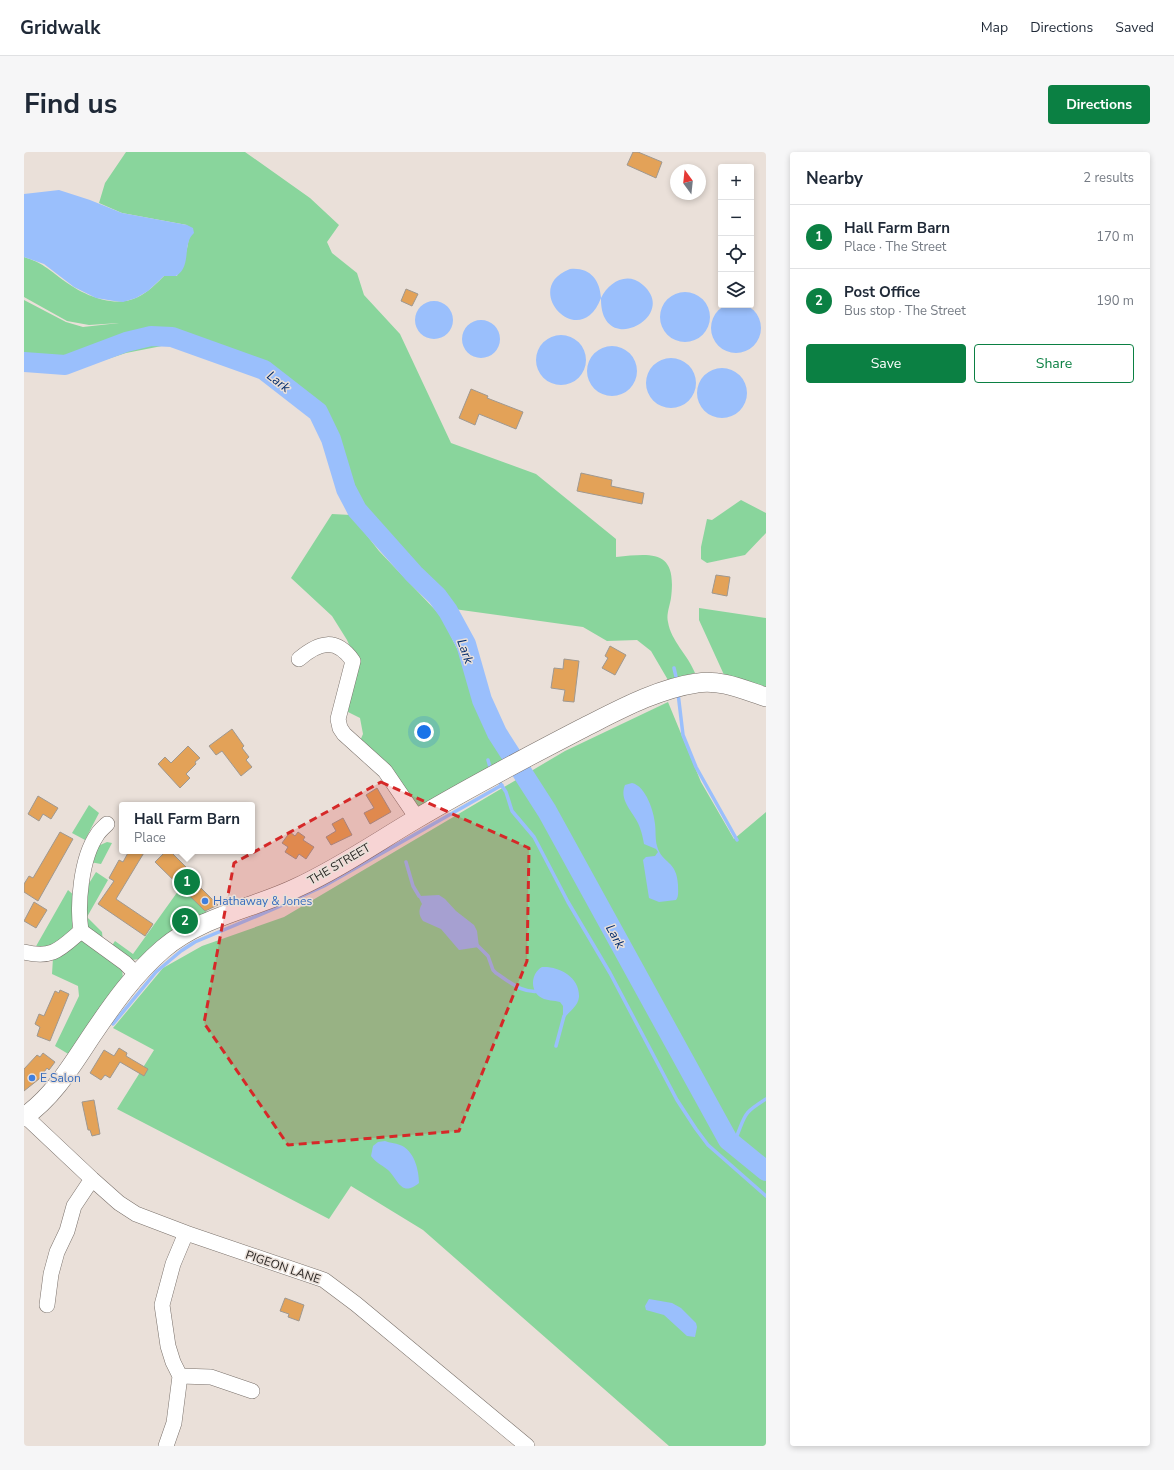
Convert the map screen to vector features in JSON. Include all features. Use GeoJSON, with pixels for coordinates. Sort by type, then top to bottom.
{"type":"FeatureCollection","features":[{"type":"Feature","properties":{"kind":"main road","name":"THE STREET"},"geometry":{"type":"LineString","coordinates":[[25,1116],[42,1103],[58,1085],[136,974],[166,947],[194,929],[220,916],[296,888],[417,818],[517,763],[625,708],[680,687],[709,682],[729,685],[766,697]]}},
{"type":"Feature","properties":{"kind":"street"},"geometry":{"type":"LineString","coordinates":[[299,659],[312,649],[322,644],[343,649],[348,654],[353,661],[338,719],[340,728],[344,734],[385,771],[417,818]]}},
{"type":"Feature","properties":{"kind":"street"},"geometry":{"type":"LineString","coordinates":[[24,952],[36,955],[58,951],[80,931],[80,899],[84,870],[89,852],[96,836],[107,824]]}},
{"type":"Feature","properties":{"kind":"street"},"geometry":{"type":"LineString","coordinates":[[80,931],[125,963],[136,974]]}},
{"type":"Feature","properties":{"kind":"street","name":"PIGEON LANE"},"geometry":{"type":"LineString","coordinates":[[25,1116],[119,1203],[136,1214],[186,1233],[324,1280],[356,1304],[527,1446]]}},
{"type":"Feature","properties":{"kind":"street"},"geometry":{"type":"LineString","coordinates":[[47,1305],[51,1274],[57,1252],[67,1231],[74,1206],[92,1179]]}},
{"type":"Feature","properties":{"kind":"street"},"geometry":{"type":"LineString","coordinates":[[166,1446],[174,1423],[180,1376],[172,1362],[162,1305],[173,1264],[186,1233]]}},
{"type":"Feature","properties":{"kind":"street"},"geometry":{"type":"LineString","coordinates":[[180,1376],[211,1378],[252,1391]]}},
{"type":"Feature","properties":{"kind":"highlighted area"},"geometry":{"type":"Polygon","coordinates":[[[381,782],[529,848],[527,961],[459,1131],[288,1145],[204,1023],[234,863],[381,782]]]}},
{"type":"Feature","properties":{"kind":"green space"},"geometry":{"type":"Polygon","coordinates":[[[126,152],[245,152],[310,198],[339,225],[327,242],[332,253],[357,273],[364,295],[400,334],[451,443],[536,474],[616,539],[616,557],[641,555],[652,556],[660,558],[666,563],[670,571],[672,582],[671,598],[667,616],[668,622],[672,635],[695,673],[668,680],[651,651],[637,640],[607,641],[583,627],[454,609],[416,567],[391,545],[374,523],[355,486],[340,444],[325,416],[299,394],[260,370],[222,354],[172,344],[126,353],[89,365],[24,368],[24,300],[66,322],[83,327],[119,323],[89,325],[67,321],[24,297],[24,257],[41,264],[80,291],[99,299],[109,301],[119,302],[138,297],[149,290],[164,276],[177,276],[185,257],[188,244],[189,238],[187,225],[122,213],[99,203],[105,183],[126,152]]]}},
{"type":"Feature","properties":{"kind":"green space"},"geometry":{"type":"Polygon","coordinates":[[[741,500],[766,513],[766,533],[745,555],[707,563],[701,559],[701,547],[707,519],[712,520],[741,500]]]}},
{"type":"Feature","properties":{"kind":"green space"},"geometry":{"type":"Polygon","coordinates":[[[332,514],[351,515],[379,551],[441,616],[466,667],[471,692],[481,720],[505,759],[419,809],[360,741],[363,734],[360,718],[348,712],[357,662],[347,640],[332,616],[291,578],[332,514]]]}},
{"type":"Feature","properties":{"kind":"green space"},"geometry":{"type":"Polygon","coordinates":[[[699,608],[766,618],[766,690],[725,677],[699,620],[699,608]]]}},
{"type":"Feature","properties":{"kind":"green space"},"geometry":{"type":"Polygon","coordinates":[[[668,702],[701,782],[734,839],[766,812],[766,1446],[669,1446],[423,1230],[351,1186],[329,1219],[117,1109],[154,1050],[113,1028],[163,968],[202,946],[284,917],[565,751],[668,702]]]}},
{"type":"Feature","properties":{"kind":"green space"},"geometry":{"type":"Polygon","coordinates":[[[89,805],[99,813],[85,840],[72,833],[89,805]]]}},
{"type":"Feature","properties":{"kind":"green space"},"geometry":{"type":"Polygon","coordinates":[[[107,842],[112,843],[101,864],[90,862],[98,846],[107,842]]]}},
{"type":"Feature","properties":{"kind":"green space"},"geometry":{"type":"Polygon","coordinates":[[[96,872],[108,880],[87,917],[102,932],[103,942],[86,929],[88,885],[96,872]]]}},
{"type":"Feature","properties":{"kind":"green space"},"geometry":{"type":"Polygon","coordinates":[[[181,887],[207,912],[140,959],[131,960],[111,947],[115,941],[133,954],[181,887]]]}},
{"type":"Feature","properties":{"kind":"green space"},"geometry":{"type":"Polygon","coordinates":[[[68,890],[77,898],[72,929],[62,944],[35,948],[68,890]]]}},
{"type":"Feature","properties":{"kind":"green space"},"geometry":{"type":"Polygon","coordinates":[[[78,941],[84,941],[122,967],[123,980],[70,1055],[55,1046],[79,996],[78,986],[52,974],[53,958],[78,941]]]}},
{"type":"Feature","properties":{"kind":"water"},"geometry":{"type":"Polygon","coordinates":[[[59,190],[90,200],[122,213],[187,225],[193,228],[194,233],[190,237],[188,243],[186,261],[181,272],[176,276],[164,276],[148,291],[136,298],[123,302],[96,298],[74,287],[44,264],[24,257],[24,194],[59,190]]]}},
{"type":"Feature","properties":{"kind":"water"},"geometry":{"type":"Polygon","coordinates":[[[570,269],[588,272],[596,280],[600,291],[601,298],[592,314],[580,320],[569,318],[558,312],[552,301],[550,289],[556,278],[570,269]]]}},
{"type":"Feature","properties":{"kind":"water"},"geometry":{"type":"Polygon","coordinates":[[[631,279],[643,285],[652,297],[652,309],[646,319],[636,326],[624,329],[612,326],[604,316],[601,298],[604,292],[614,283],[619,280],[631,279]]]}},
{"type":"Feature","properties":{"kind":"water"},"geometry":{"type":"Polygon","coordinates":[[[680,292],[690,292],[703,299],[710,312],[710,322],[703,335],[690,342],[680,342],[671,338],[664,331],[660,322],[660,312],[664,303],[671,296],[680,292]]]}},
{"type":"Feature","properties":{"kind":"water"},"geometry":{"type":"Polygon","coordinates":[[[430,301],[438,301],[445,304],[450,309],[453,320],[450,331],[445,336],[438,339],[430,339],[423,336],[418,331],[415,324],[415,316],[418,309],[423,304],[430,301]]]}},
{"type":"Feature","properties":{"kind":"water"},"geometry":{"type":"Polygon","coordinates":[[[721,308],[751,308],[757,314],[761,323],[761,333],[757,342],[750,349],[741,353],[731,353],[722,349],[715,342],[711,333],[711,323],[715,314],[721,308]]]}},
{"type":"Feature","properties":{"kind":"water"},"geometry":{"type":"Polygon","coordinates":[[[477,320],[485,320],[492,323],[497,328],[500,339],[497,350],[492,355],[485,358],[477,358],[470,355],[465,350],[462,343],[462,335],[465,328],[470,323],[477,320]]]}},
{"type":"Feature","properties":{"kind":"water"},"geometry":{"type":"Polygon","coordinates":[[[556,335],[566,335],[579,342],[586,355],[586,365],[579,378],[566,385],[556,385],[547,381],[540,374],[536,365],[536,355],[540,346],[547,339],[556,335]]]}},
{"type":"Feature","properties":{"kind":"water"},"geometry":{"type":"Polygon","coordinates":[[[607,346],[617,346],[630,353],[637,366],[637,376],[630,389],[617,396],[607,396],[598,392],[591,385],[587,376],[587,366],[591,357],[598,350],[607,346]]]}},
{"type":"Feature","properties":{"kind":"water"},"geometry":{"type":"Polygon","coordinates":[[[666,358],[676,358],[689,365],[696,378],[696,388],[689,401],[676,408],[666,408],[657,404],[650,397],[646,388],[646,378],[650,369],[657,362],[666,358]]]}},
{"type":"Feature","properties":{"kind":"water"},"geometry":{"type":"Polygon","coordinates":[[[717,368],[727,368],[740,375],[747,388],[747,398],[740,411],[727,418],[717,418],[708,414],[701,407],[697,398],[697,388],[701,379],[708,372],[717,368]]]}},
{"type":"Feature","properties":{"kind":"water"},"geometry":{"type":"Polygon","coordinates":[[[632,783],[637,785],[645,794],[651,807],[659,852],[672,866],[677,877],[678,897],[676,900],[659,902],[649,898],[643,860],[646,857],[655,856],[658,852],[656,849],[644,844],[638,823],[628,808],[623,791],[625,785],[632,783]]]}},
{"type":"Feature","properties":{"kind":"water"},"geometry":{"type":"Polygon","coordinates":[[[417,894],[420,896],[439,895],[445,899],[456,911],[474,925],[477,931],[479,947],[459,950],[441,929],[423,921],[420,913],[422,904],[417,894]]]}},
{"type":"Feature","properties":{"kind":"water"},"geometry":{"type":"Polygon","coordinates":[[[542,967],[555,968],[567,974],[576,984],[579,997],[578,1001],[575,1007],[563,1020],[563,1006],[560,1002],[544,999],[538,995],[533,987],[536,973],[542,967]]]}},
{"type":"Feature","properties":{"kind":"water"},"geometry":{"type":"Polygon","coordinates":[[[385,1141],[400,1145],[409,1151],[417,1167],[419,1183],[408,1189],[400,1186],[388,1170],[371,1156],[373,1146],[378,1142],[385,1141]]]}},
{"type":"Feature","properties":{"kind":"water"},"geometry":{"type":"Polygon","coordinates":[[[649,1299],[672,1303],[681,1308],[696,1323],[697,1327],[695,1337],[687,1336],[664,1315],[646,1310],[645,1306],[649,1299]]]}},
{"type":"Feature","properties":{"kind":"building"},"geometry":{"type":"Polygon","coordinates":[[[633,152],[638,152],[662,162],[656,178],[627,165],[633,152]]]}},
{"type":"Feature","properties":{"kind":"building"},"geometry":{"type":"Polygon","coordinates":[[[406,289],[418,294],[412,306],[401,301],[406,289]]]}},
{"type":"Feature","properties":{"kind":"building"},"geometry":{"type":"Polygon","coordinates":[[[471,389],[488,396],[487,398],[523,412],[516,429],[479,414],[475,425],[459,418],[471,389]]]}},
{"type":"Feature","properties":{"kind":"building"},"geometry":{"type":"Polygon","coordinates":[[[581,473],[612,480],[611,486],[644,493],[642,504],[577,491],[581,473]]]}},
{"type":"Feature","properties":{"kind":"building"},"geometry":{"type":"Polygon","coordinates":[[[716,575],[730,577],[727,596],[712,593],[716,575]]]}},
{"type":"Feature","properties":{"kind":"building"},"geometry":{"type":"Polygon","coordinates":[[[610,646],[626,655],[615,675],[602,668],[608,658],[605,656],[610,646]]]}},
{"type":"Feature","properties":{"kind":"building"},"geometry":{"type":"Polygon","coordinates":[[[564,659],[579,661],[574,702],[563,701],[565,690],[551,688],[554,668],[563,669],[564,659]]]}},
{"type":"Feature","properties":{"kind":"building"},"geometry":{"type":"Polygon","coordinates":[[[232,729],[244,746],[242,748],[249,757],[246,760],[252,767],[241,776],[222,751],[216,755],[209,746],[232,729]]]}},
{"type":"Feature","properties":{"kind":"building"},"geometry":{"type":"Polygon","coordinates":[[[188,746],[200,758],[186,774],[190,778],[180,788],[158,764],[165,757],[171,763],[188,746]]]}},
{"type":"Feature","properties":{"kind":"building"},"geometry":{"type":"Polygon","coordinates":[[[377,788],[391,812],[370,824],[364,813],[374,808],[366,795],[377,788]]]}},
{"type":"Feature","properties":{"kind":"building"},"geometry":{"type":"Polygon","coordinates":[[[38,796],[58,808],[51,819],[43,814],[39,821],[28,814],[38,796]]]}},
{"type":"Feature","properties":{"kind":"building"},"geometry":{"type":"Polygon","coordinates":[[[343,818],[352,835],[331,845],[326,837],[336,831],[332,824],[343,818]]]}},
{"type":"Feature","properties":{"kind":"building"},"geometry":{"type":"Polygon","coordinates":[[[60,832],[73,839],[38,901],[24,892],[24,884],[29,876],[33,878],[60,832]]]}},
{"type":"Feature","properties":{"kind":"building"},"geometry":{"type":"Polygon","coordinates":[[[290,832],[295,836],[298,832],[305,837],[303,840],[314,847],[306,859],[299,854],[296,859],[285,852],[288,847],[282,843],[290,832]]]}},
{"type":"Feature","properties":{"kind":"building"},"geometry":{"type":"Polygon","coordinates":[[[127,854],[143,854],[116,899],[153,924],[145,936],[98,904],[114,881],[109,878],[119,860],[123,862],[127,854]]]}},
{"type":"Feature","properties":{"kind":"building"},"geometry":{"type":"Polygon","coordinates":[[[163,854],[173,854],[199,880],[196,883],[218,905],[205,911],[155,862],[163,854]]]}},
{"type":"Feature","properties":{"kind":"building"},"geometry":{"type":"Polygon","coordinates":[[[34,902],[47,910],[36,928],[24,921],[34,902]]]}},
{"type":"Feature","properties":{"kind":"building"},"geometry":{"type":"Polygon","coordinates":[[[60,990],[69,994],[50,1041],[37,1036],[40,1027],[35,1024],[39,1014],[44,1016],[55,991],[59,993],[60,990]]]}},
{"type":"Feature","properties":{"kind":"building"},"geometry":{"type":"Polygon","coordinates":[[[119,1048],[127,1053],[126,1056],[148,1069],[144,1076],[120,1062],[110,1078],[105,1075],[101,1080],[90,1073],[104,1050],[114,1056],[119,1048]]]}},
{"type":"Feature","properties":{"kind":"building"},"geometry":{"type":"Polygon","coordinates":[[[43,1053],[55,1062],[49,1070],[47,1068],[39,1079],[24,1091],[24,1069],[37,1055],[40,1057],[43,1053]]]}},
{"type":"Feature","properties":{"kind":"building"},"geometry":{"type":"Polygon","coordinates":[[[94,1100],[100,1134],[92,1136],[90,1130],[88,1130],[82,1102],[94,1100]]]}},
{"type":"Feature","properties":{"kind":"building"},"geometry":{"type":"Polygon","coordinates":[[[285,1298],[304,1305],[299,1321],[288,1317],[289,1314],[280,1311],[285,1298]]]}},
{"type":"Feature","properties":{"kind":"waterway","name":"Lark"},"geometry":{"type":"LineString","coordinates":[[24,362],[65,365],[126,342],[151,336],[172,337],[264,370],[318,412],[331,439],[346,489],[357,510],[414,574],[437,596],[448,611],[466,644],[482,700],[497,733],[547,811],[728,1140],[766,1171]]}},
{"type":"Feature","properties":{"kind":"waterway"},"geometry":{"type":"LineString","coordinates":[[674,668],[677,681]]}},
{"type":"Feature","properties":{"kind":"waterway"},"geometry":{"type":"LineString","coordinates":[[678,693],[683,735],[696,767],[737,840]]}},
{"type":"Feature","properties":{"kind":"waterway"},"geometry":{"type":"LineString","coordinates":[[488,760],[490,767]]}},
{"type":"Feature","properties":{"kind":"waterway"},"geometry":{"type":"LineString","coordinates":[[500,783],[506,792],[512,811],[534,837],[568,902],[610,973],[677,1100],[708,1145],[766,1196]]}},
{"type":"Feature","properties":{"kind":"waterway"},"geometry":{"type":"LineString","coordinates":[[113,1024],[156,972],[181,951],[195,942],[324,886],[502,785]]}},
{"type":"Feature","properties":{"kind":"waterway"},"geometry":{"type":"LineString","coordinates":[[406,862],[413,886],[419,896]]}},
{"type":"Feature","properties":{"kind":"waterway"},"geometry":{"type":"LineString","coordinates":[[476,944],[488,956],[493,970],[496,973],[522,989],[528,991],[540,991]]}},
{"type":"Feature","properties":{"kind":"waterway"},"geometry":{"type":"LineString","coordinates":[[556,1046],[564,1016]]}},
{"type":"Feature","properties":{"kind":"waterway"},"geometry":{"type":"LineString","coordinates":[[729,1140],[736,1138],[746,1115],[766,1099]]}},
{"type":"Feature","properties":{"kind":"place","name":"Hall Farm Barn"},"geometry":{"type":"Point","coordinates":[187,882]}},
{"type":"Feature","properties":{"kind":"place","name":"Hathaway & Jones"},"geometry":{"type":"Point","coordinates":[205,901]}},
{"type":"Feature","properties":{"kind":"place","name":"Post Office"},"geometry":{"type":"Point","coordinates":[185,921]}},
{"type":"Feature","properties":{"kind":"place","name":"E Salon"},"geometry":{"type":"Point","coordinates":[32,1078]}}]}
